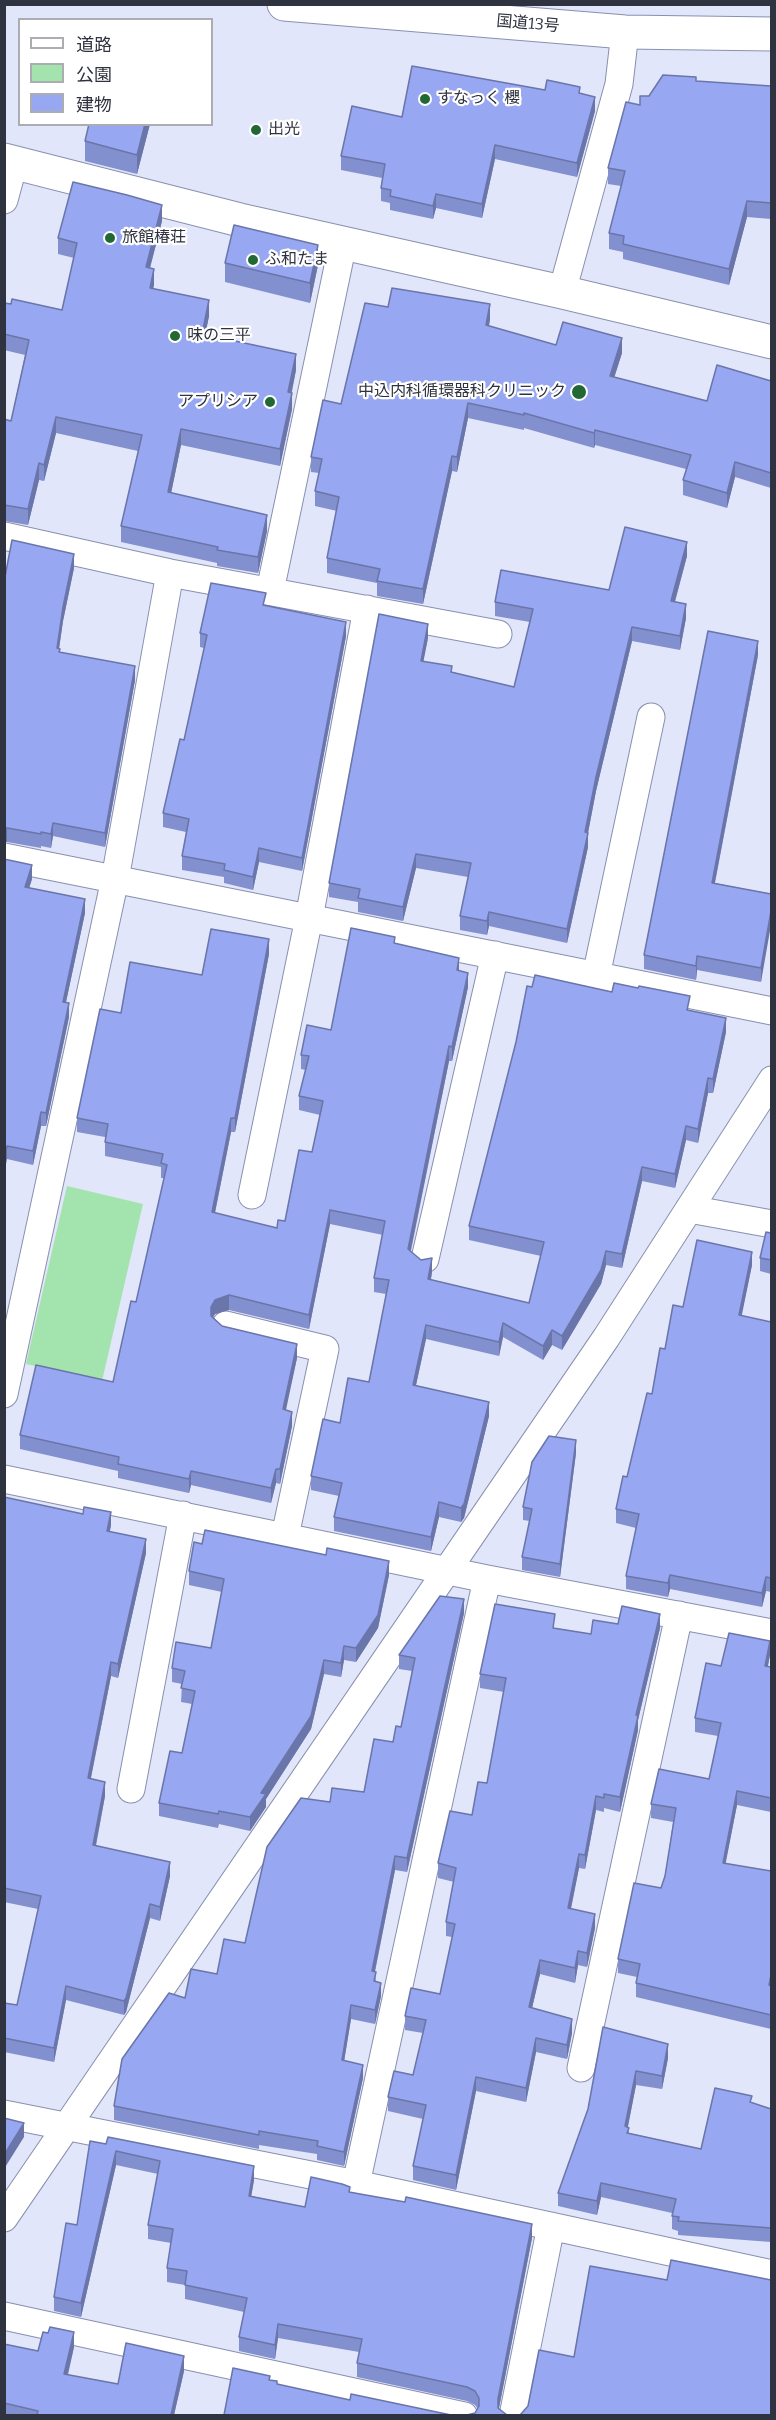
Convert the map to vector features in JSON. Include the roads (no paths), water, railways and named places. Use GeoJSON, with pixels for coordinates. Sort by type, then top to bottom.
{"type":"FeatureCollection","features":[{"type":"Feature","properties":{"kind":"main road","name":"国道13号"},"geometry":{"type":"LineString","coordinates":[[284,4],[625,32],[771,34]]}},
{"type":"Feature","properties":{"kind":"main road"},"geometry":{"type":"LineString","coordinates":[[9,162],[343,243],[771,342]]}},
{"type":"Feature","properties":{"kind":"street"},"geometry":{"type":"LineString","coordinates":[[562,292],[619,84],[625,32]]}},
{"type":"Feature","properties":{"kind":"street"},"geometry":{"type":"LineString","coordinates":[[4,200],[9,162]]}},
{"type":"Feature","properties":{"kind":"street"},"geometry":{"type":"LineString","coordinates":[[270,591],[343,243]]}},
{"type":"Feature","properties":{"kind":"street"},"geometry":{"type":"LineString","coordinates":[[4,536],[170,573],[498,634]]}},
{"type":"Feature","properties":{"kind":"street"},"geometry":{"type":"LineString","coordinates":[[4,1394],[115,879],[170,573]]}},
{"type":"Feature","properties":{"kind":"street"},"geometry":{"type":"LineString","coordinates":[[252,1195],[309,918],[367,609]]}},
{"type":"Feature","properties":{"kind":"street"},"geometry":{"type":"LineString","coordinates":[[596,976],[651,717]]}},
{"type":"Feature","properties":{"kind":"street"},"geometry":{"type":"LineString","coordinates":[[4,857],[771,1011]]}},
{"type":"Feature","properties":{"kind":"street"},"geometry":{"type":"LineString","coordinates":[[424,1259],[495,955]]}},
{"type":"Feature","properties":{"kind":"street"},"geometry":{"type":"LineString","coordinates":[[4,2218],[606,1338],[771,1080]]}},
{"type":"Feature","properties":{"kind":"street"},"geometry":{"type":"LineString","coordinates":[[689,1209],[771,1224]]}},
{"type":"Feature","properties":{"kind":"street"},"geometry":{"type":"LineString","coordinates":[[226,1324],[326,1349],[285,1536]]}},
{"type":"Feature","properties":{"kind":"street"},"geometry":{"type":"LineString","coordinates":[[4,1479],[450,1569],[487,1579],[771,1632]]}},
{"type":"Feature","properties":{"kind":"street"},"geometry":{"type":"LineString","coordinates":[[131,1789],[183,1515]]}},
{"type":"Feature","properties":{"kind":"street"},"geometry":{"type":"LineString","coordinates":[[356,2184],[487,1579]]}},
{"type":"Feature","properties":{"kind":"street"},"geometry":{"type":"LineString","coordinates":[[582,2068],[678,1615]]}},
{"type":"Feature","properties":{"kind":"street"},"geometry":{"type":"LineString","coordinates":[[4,2114],[356,2184],[771,2274]]}},
{"type":"Feature","properties":{"kind":"street"},"geometry":{"type":"LineString","coordinates":[[513,2415],[551,2226]]}},
{"type":"Feature","properties":{"kind":"street"},"geometry":{"type":"LineString","coordinates":[[4,2316],[464,2415]]}},
{"type":"Feature","properties":{"kind":"place","name":"すなっく 櫻"},"geometry":{"type":"Point","coordinates":[425,99]}},
{"type":"Feature","properties":{"kind":"place","name":"出光"},"geometry":{"type":"Point","coordinates":[256,130]}},
{"type":"Feature","properties":{"kind":"place","name":"旅館椿荘"},"geometry":{"type":"Point","coordinates":[110,238]}},
{"type":"Feature","properties":{"kind":"place","name":"ふ和たま"},"geometry":{"type":"Point","coordinates":[253,260]}},
{"type":"Feature","properties":{"kind":"place","name":"味の三平"},"geometry":{"type":"Point","coordinates":[175,336]}},
{"type":"Feature","properties":{"kind":"place","name":"中込内科循環器科クリニック"},"geometry":{"type":"Point","coordinates":[579,392]}},
{"type":"Feature","properties":{"kind":"place","name":"アプリシア"},"geometry":{"type":"Point","coordinates":[270,402]}}]}
